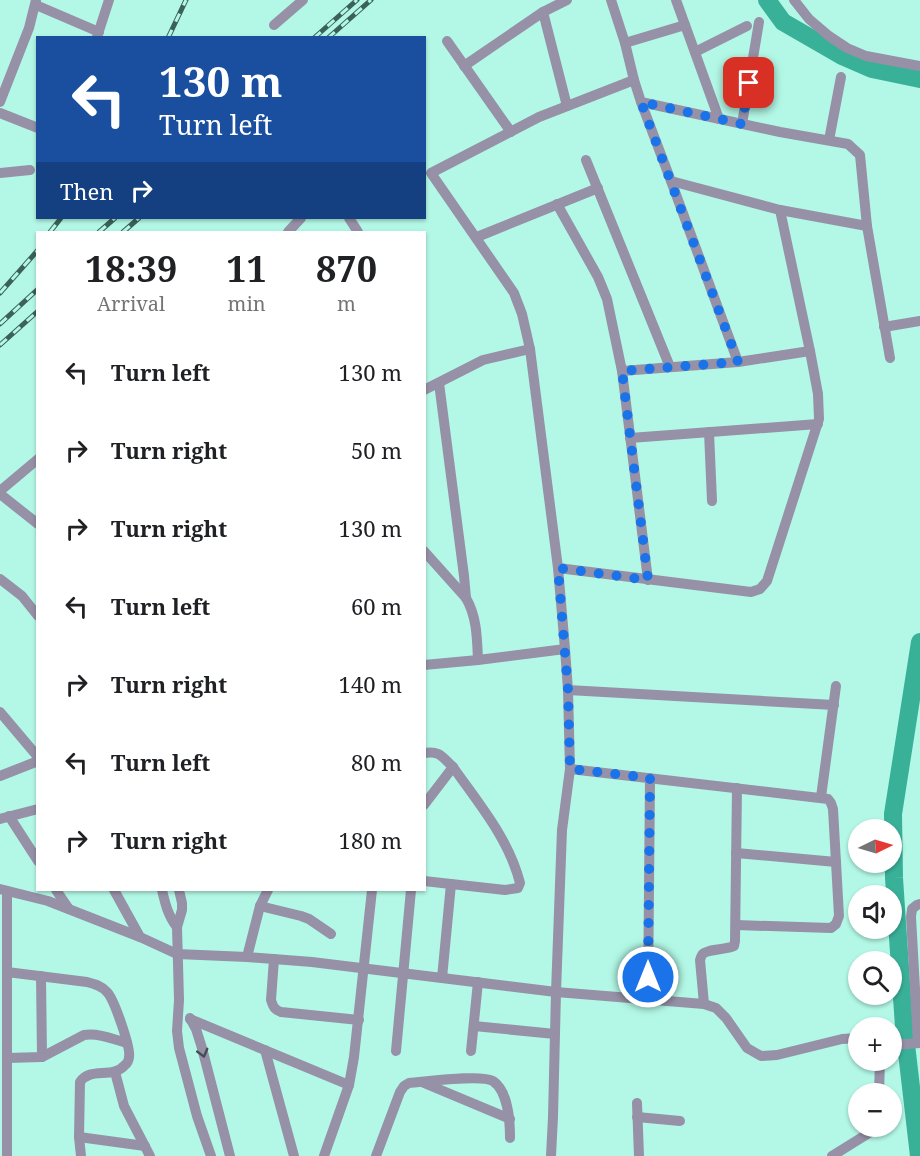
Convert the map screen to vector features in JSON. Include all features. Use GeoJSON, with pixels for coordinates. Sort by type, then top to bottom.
{"type":"FeatureCollection","features":[{"type":"Feature","properties":{"kind":"street"},"geometry":{"type":"LineString","coordinates":[[0,102],[29,28],[36,3],[98,35],[109,0]]}},
{"type":"Feature","properties":{"kind":"street"},"geometry":{"type":"LineString","coordinates":[[274,25],[303,0]]}},
{"type":"Feature","properties":{"kind":"street"},"geometry":{"type":"LineString","coordinates":[[464,66],[543,12],[567,0]]}},
{"type":"Feature","properties":{"kind":"street"},"geometry":{"type":"LineString","coordinates":[[611,0],[641,102],[738,362]]}},
{"type":"Feature","properties":{"kind":"street"},"geometry":{"type":"LineString","coordinates":[[676,0],[719,118]]}},
{"type":"Feature","properties":{"kind":"street"},"geometry":{"type":"LineString","coordinates":[[794,0],[809,19],[847,48],[866,56],[920,66]]}},
{"type":"Feature","properties":{"kind":"street"},"geometry":{"type":"LineString","coordinates":[[543,12],[567,106]]}},
{"type":"Feature","properties":{"kind":"street"},"geometry":{"type":"LineString","coordinates":[[742,124],[759,22]]}},
{"type":"Feature","properties":{"kind":"street"},"geometry":{"type":"LineString","coordinates":[[625,43],[685,25]]}},
{"type":"Feature","properties":{"kind":"street"},"geometry":{"type":"LineString","coordinates":[[695,52],[747,26]]}},
{"type":"Feature","properties":{"kind":"street"},"geometry":{"type":"LineString","coordinates":[[447,41],[511,132]]}},
{"type":"Feature","properties":{"kind":"street"},"geometry":{"type":"LineString","coordinates":[[829,140],[842,77]]}},
{"type":"Feature","properties":{"kind":"street"},"geometry":{"type":"LineString","coordinates":[[551,1156],[562,830],[570,769],[568,690],[558,568],[530,349],[522,314],[514,293],[428,168],[511,132],[539,117],[634,80]]}},
{"type":"Feature","properties":{"kind":"street"},"geometry":{"type":"LineString","coordinates":[[641,102],[848,144],[860,155],[867,226],[890,358]]}},
{"type":"Feature","properties":{"kind":"street"},"geometry":{"type":"LineString","coordinates":[[0,114],[36,127]]}},
{"type":"Feature","properties":{"kind":"street"},"geometry":{"type":"LineString","coordinates":[[586,160],[670,367]]}},
{"type":"Feature","properties":{"kind":"street"},"geometry":{"type":"LineString","coordinates":[[0,173],[30,170]]}},
{"type":"Feature","properties":{"kind":"street"},"geometry":{"type":"LineString","coordinates":[[671,182],[780,210],[867,226]]}},
{"type":"Feature","properties":{"kind":"street"},"geometry":{"type":"LineString","coordinates":[[477,237],[598,188]]}},
{"type":"Feature","properties":{"kind":"street"},"geometry":{"type":"LineString","coordinates":[[557,204],[608,299],[622,371],[648,580]]}},
{"type":"Feature","properties":{"kind":"street"},"geometry":{"type":"LineString","coordinates":[[558,568],[751,592],[760,589],[767,581],[819,419],[818,394],[810,351],[780,210]]}},
{"type":"Feature","properties":{"kind":"street"},"geometry":{"type":"LineString","coordinates":[[289,231],[300,219]]}},
{"type":"Feature","properties":{"kind":"street"},"geometry":{"type":"LineString","coordinates":[[884,327],[920,321]]}},
{"type":"Feature","properties":{"kind":"street"},"geometry":{"type":"LineString","coordinates":[[426,389],[483,360],[530,349]]}},
{"type":"Feature","properties":{"kind":"street"},"geometry":{"type":"LineString","coordinates":[[622,371],[738,362],[810,351]]}},
{"type":"Feature","properties":{"kind":"street"},"geometry":{"type":"LineString","coordinates":[[439,383],[466,598]]}},
{"type":"Feature","properties":{"kind":"street"},"geometry":{"type":"LineString","coordinates":[[630,438],[818,424]]}},
{"type":"Feature","properties":{"kind":"street"},"geometry":{"type":"LineString","coordinates":[[708,432],[712,501]]}},
{"type":"Feature","properties":{"kind":"street"},"geometry":{"type":"LineString","coordinates":[[36,461],[0,493],[36,522]]}},
{"type":"Feature","properties":{"kind":"street"},"geometry":{"type":"LineString","coordinates":[[426,553],[470,605],[476,625],[478,660]]}},
{"type":"Feature","properties":{"kind":"street"},"geometry":{"type":"LineString","coordinates":[[0,579],[22,596],[36,614]]}},
{"type":"Feature","properties":{"kind":"street"},"geometry":{"type":"LineString","coordinates":[[426,665],[565,649]]}},
{"type":"Feature","properties":{"kind":"street"},"geometry":{"type":"LineString","coordinates":[[821,797],[836,686]]}},
{"type":"Feature","properties":{"kind":"street"},"geometry":{"type":"LineString","coordinates":[[568,690],[834,705]]}},
{"type":"Feature","properties":{"kind":"street"},"geometry":{"type":"LineString","coordinates":[[0,712],[36,757]]}},
{"type":"Feature","properties":{"kind":"street"},"geometry":{"type":"LineString","coordinates":[[426,753],[436,752],[453,767],[497,829],[520,883],[518,888],[505,890],[426,881]]}},
{"type":"Feature","properties":{"kind":"street"},"geometry":{"type":"LineString","coordinates":[[0,776],[36,760]]}},
{"type":"Feature","properties":{"kind":"street"},"geometry":{"type":"LineString","coordinates":[[426,802],[453,767]]}},
{"type":"Feature","properties":{"kind":"street"},"geometry":{"type":"LineString","coordinates":[[570,769],[828,799],[831,803],[836,862],[839,916],[836,924],[831,928],[736,925]]}},
{"type":"Feature","properties":{"kind":"street"},"geometry":{"type":"LineString","coordinates":[[648,999],[650,778]]}},
{"type":"Feature","properties":{"kind":"street"},"geometry":{"type":"LineString","coordinates":[[704,1004],[701,955],[704,952],[728,949],[734,946],[735,941],[737,788]]}},
{"type":"Feature","properties":{"kind":"street"},"geometry":{"type":"LineString","coordinates":[[36,810],[5,818],[36,858]]}},
{"type":"Feature","properties":{"kind":"street"},"geometry":{"type":"LineString","coordinates":[[736,853],[836,862]]}},
{"type":"Feature","properties":{"kind":"street"},"geometry":{"type":"LineString","coordinates":[[442,978],[452,884]]}},
{"type":"Feature","properties":{"kind":"street"},"geometry":{"type":"LineString","coordinates":[[7,1156],[7,972],[4,890],[69,909],[177,954],[274,959],[556,992],[704,1004],[716,1008],[747,1048],[761,1056],[777,1055],[848,1039]]}},
{"type":"Feature","properties":{"kind":"street"},"geometry":{"type":"LineString","coordinates":[[57,891],[69,909]]}},
{"type":"Feature","properties":{"kind":"street"},"geometry":{"type":"LineString","coordinates":[[115,891],[140,937]]}},
{"type":"Feature","properties":{"kind":"street"},"geometry":{"type":"LineString","coordinates":[[162,891],[168,912],[177,927]]}},
{"type":"Feature","properties":{"kind":"street"},"geometry":{"type":"LineString","coordinates":[[179,891],[182,910],[177,927],[179,1048],[197,1116],[211,1156]]}},
{"type":"Feature","properties":{"kind":"street"},"geometry":{"type":"LineString","coordinates":[[247,957],[260,906],[268,891]]}},
{"type":"Feature","properties":{"kind":"street"},"geometry":{"type":"LineString","coordinates":[[324,1156],[349,1084],[354,1057],[372,891]]}},
{"type":"Feature","properties":{"kind":"street"},"geometry":{"type":"LineString","coordinates":[[396,1051],[411,891]]}},
{"type":"Feature","properties":{"kind":"street"},"geometry":{"type":"LineString","coordinates":[[916,1043],[911,917],[912,909],[920,904]]}},
{"type":"Feature","properties":{"kind":"street"},"geometry":{"type":"LineString","coordinates":[[260,906],[309,919],[331,934]]}},
{"type":"Feature","properties":{"kind":"street"},"geometry":{"type":"LineString","coordinates":[[274,959],[271,1000],[276,1010],[358,1020]]}},
{"type":"Feature","properties":{"kind":"street"},"geometry":{"type":"LineString","coordinates":[[7,972],[98,985],[108,992],[113,1001],[128,1043],[129,1058],[127,1064],[115,1072],[89,1074],[84,1076],[80,1082],[81,1156]]}},
{"type":"Feature","properties":{"kind":"street"},"geometry":{"type":"LineString","coordinates":[[41,976],[42,1057]]}},
{"type":"Feature","properties":{"kind":"street"},"geometry":{"type":"LineString","coordinates":[[471,1051],[478,982]]}},
{"type":"Feature","properties":{"kind":"street"},"geometry":{"type":"LineString","coordinates":[[179,1000],[196,1029],[230,1156]]}},
{"type":"Feature","properties":{"kind":"street"},"geometry":{"type":"LineString","coordinates":[[190,1019],[349,1084]]}},
{"type":"Feature","properties":{"kind":"street"},"geometry":{"type":"LineString","coordinates":[[474,1026],[555,1034]]}},
{"type":"Feature","properties":{"kind":"street"},"geometry":{"type":"LineString","coordinates":[[7,1059],[42,1057],[84,1035],[98,1035],[128,1043]]}},
{"type":"Feature","properties":{"kind":"street"},"geometry":{"type":"LineString","coordinates":[[265,1050],[294,1156]]}},
{"type":"Feature","properties":{"kind":"street"},"geometry":{"type":"LineString","coordinates":[[115,1072],[124,1106],[147,1151]]}},
{"type":"Feature","properties":{"kind":"street"},"geometry":{"type":"LineString","coordinates":[[376,1156],[400,1092],[409,1083],[474,1078],[493,1081],[499,1087],[508,1107],[510,1138]]}},
{"type":"Feature","properties":{"kind":"street"},"geometry":{"type":"LineString","coordinates":[[421,1082],[510,1119]]}},
{"type":"Feature","properties":{"kind":"street"},"geometry":{"type":"LineString","coordinates":[[637,1103],[639,1156]]}},
{"type":"Feature","properties":{"kind":"street"},"geometry":{"type":"LineString","coordinates":[[637,1117],[680,1121]]}},
{"type":"Feature","properties":{"kind":"street"},"geometry":{"type":"LineString","coordinates":[[79,1137],[147,1151]]}},
{"type":"Feature","properties":{"kind":"street"},"geometry":{"type":"LineString","coordinates":[[832,1156],[861,1137]]}},
{"type":"Feature","properties":{"kind":"waterway"},"geometry":{"type":"LineString","coordinates":[[767,0],[783,22],[842,56],[872,69],[920,79]]}},
{"type":"Feature","properties":{"kind":"waterway"},"geometry":{"type":"LineString","coordinates":[[919,1156],[904,1027],[894,878],[893,814],[920,642]]}},
{"type":"Feature","properties":{"kind":"railway"},"geometry":{"type":"LineString","coordinates":[[169,36],[186,0]]}},
{"type":"Feature","properties":{"kind":"railway"},"geometry":{"type":"LineString","coordinates":[[316,36],[357,0]]}},
{"type":"Feature","properties":{"kind":"railway"},"geometry":{"type":"LineString","coordinates":[[330,36],[371,0]]}},
{"type":"Feature","properties":{"kind":"railway"},"geometry":{"type":"LineString","coordinates":[[51,231],[60,219]]}},
{"type":"Feature","properties":{"kind":"railway"},"geometry":{"type":"LineString","coordinates":[[100,231],[114,219]]}},
{"type":"Feature","properties":{"kind":"railway"},"geometry":{"type":"LineString","coordinates":[[124,231],[138,219]]}},
{"type":"Feature","properties":{"kind":"railway"},"geometry":{"type":"LineString","coordinates":[[0,293],[36,252]]}},
{"type":"Feature","properties":{"kind":"railway"},"geometry":{"type":"LineString","coordinates":[[0,324],[36,291]]}},
{"type":"Feature","properties":{"kind":"railway"},"geometry":{"type":"LineString","coordinates":[[0,345],[36,313]]}},
{"type":"Feature","properties":{"kind":"route"},"geometry":{"type":"LineString","coordinates":[[648,977],[650,778],[570,769],[568,690],[558,568],[648,580],[622,371],[738,362],[641,102],[742,124],[749,83]]}}]}
